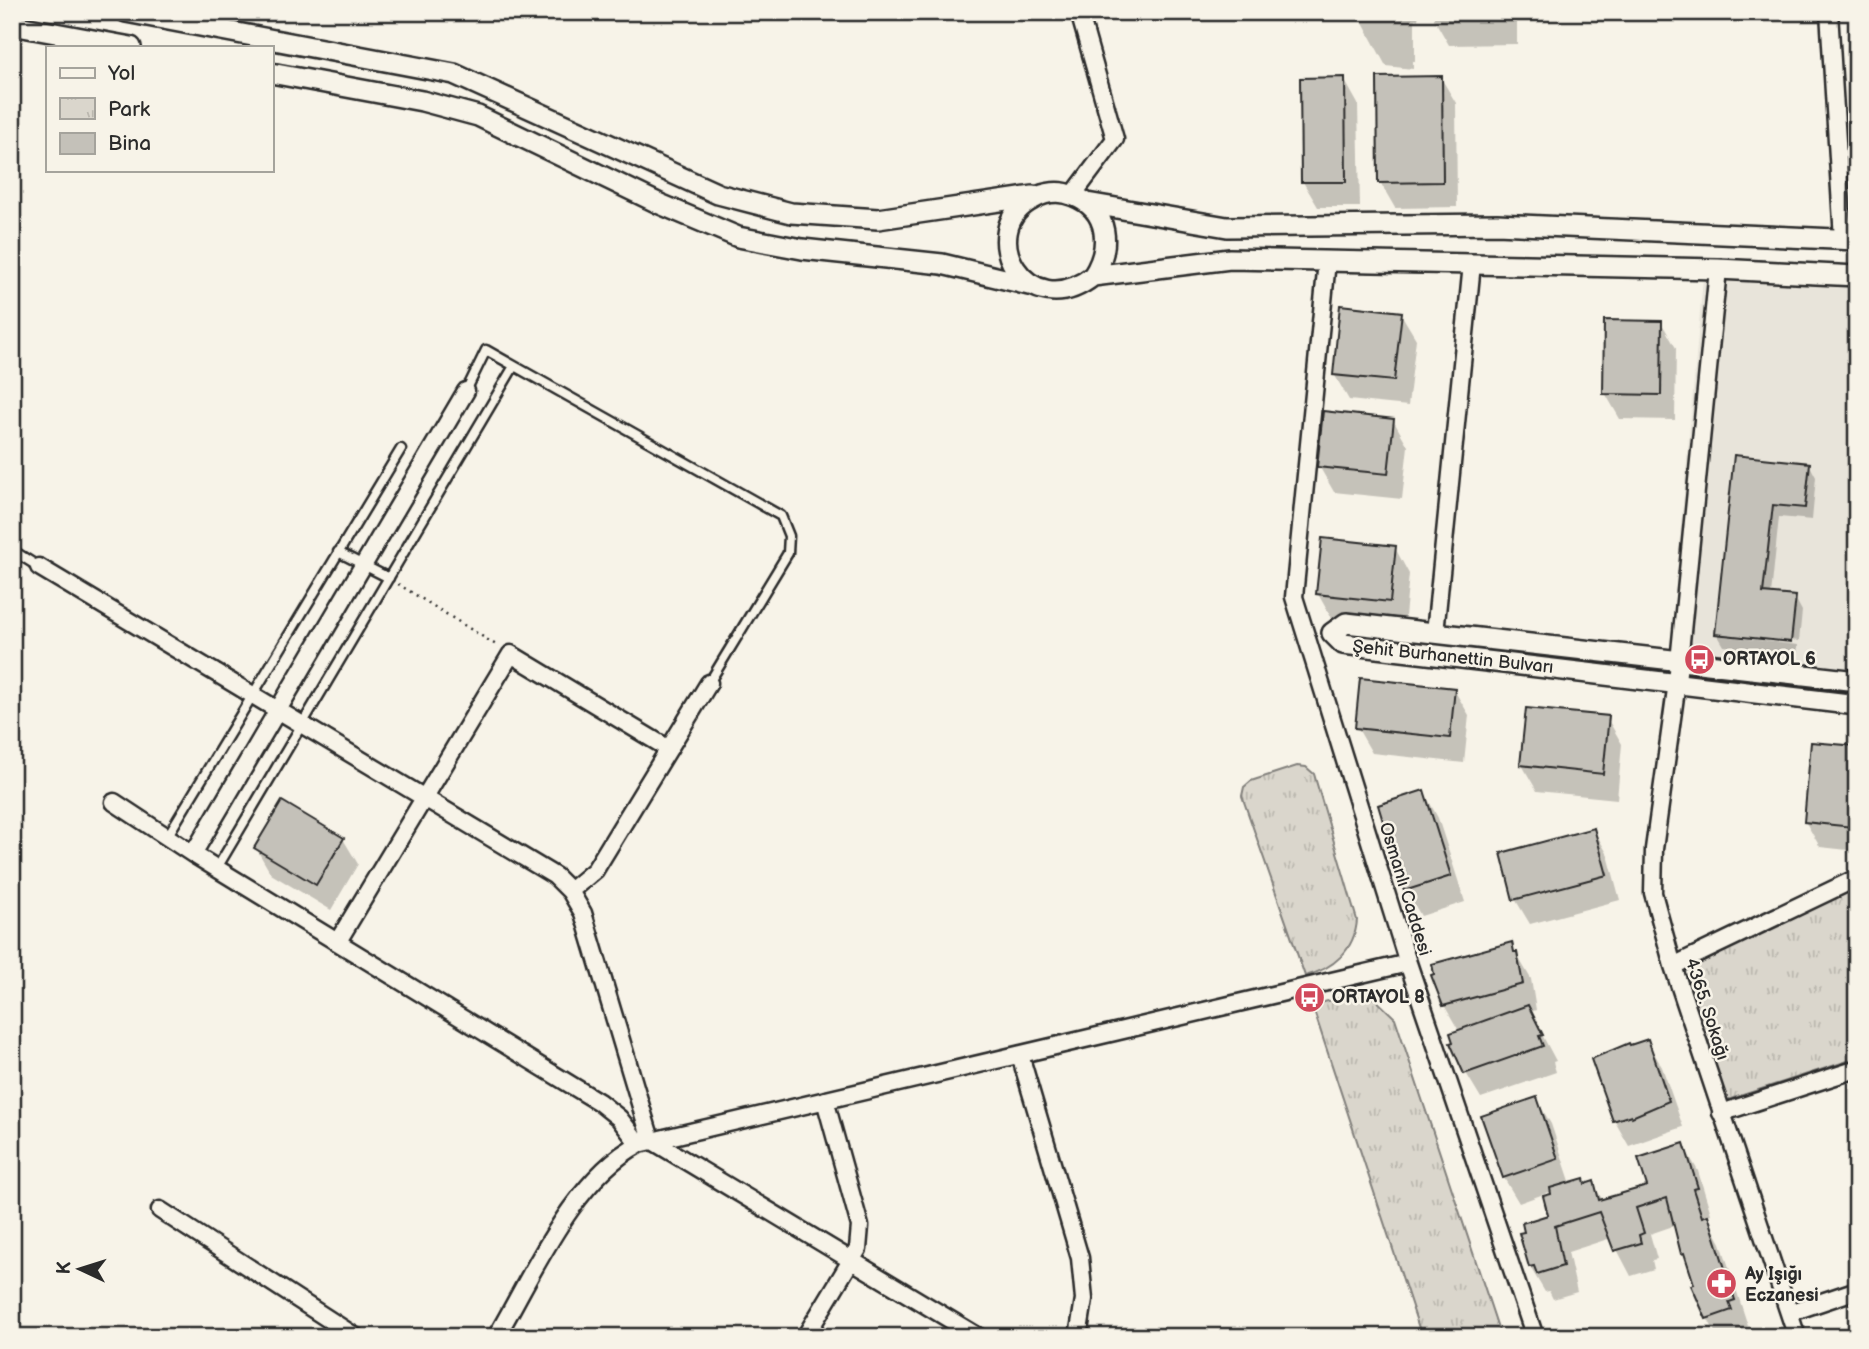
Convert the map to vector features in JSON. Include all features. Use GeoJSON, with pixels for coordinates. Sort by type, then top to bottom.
{"type":"FeatureCollection","features":[{"type":"Feature","properties":{"kind":"street"},"geometry":{"type":"LineString","coordinates":[[126,12],[454,74],[718,194],[791,213],[878,219],[976,207],[1057,192],[1227,228],[1497,225],[1850,239],[1829,12]]}},
{"type":"Feature","properties":{"kind":"street"},"geometry":{"type":"LineString","coordinates":[[1079,12],[1115,139],[1080,199]]}},
{"type":"Feature","properties":{"kind":"street"},"geometry":{"type":"LineString","coordinates":[[12,25],[126,46]]}},
{"type":"Feature","properties":{"kind":"street"},"geometry":{"type":"LineString","coordinates":[[273,73],[422,101],[478,116],[660,204],[738,237],[802,249],[942,264],[1048,292],[1080,286],[1093,276],[1101,262],[1106,247],[1105,230],[1098,215],[1080,199]]}},
{"type":"Feature","properties":{"kind":"street"},"geometry":{"type":"LineString","coordinates":[[1032,286],[1015,269],[1006,246],[1008,229],[1015,214],[1026,202],[1041,194]]}},
{"type":"Feature","properties":{"kind":"street"},"geometry":{"type":"LineString","coordinates":[[1093,276],[1230,259],[1718,269],[1857,276]]}},
{"type":"Feature","properties":{"kind":"street","name":"Osmanlı Caddesi"},"geometry":{"type":"LineString","coordinates":[[1327,261],[1293,588],[1305,635],[1408,963],[1535,1337]]}},
{"type":"Feature","properties":{"kind":"street"},"geometry":{"type":"LineString","coordinates":[[1435,633],[1472,264]]}},
{"type":"Feature","properties":{"kind":"street","name":"4365. Sokağı"},"geometry":{"type":"LineString","coordinates":[[1718,269],[1677,682],[1652,871],[1657,915],[1797,1337]]}},
{"type":"Feature","properties":{"kind":"street"},"geometry":{"type":"LineString","coordinates":[[193,854],[466,391]]}},
{"type":"Feature","properties":{"kind":"street"},"geometry":{"type":"LineString","coordinates":[[39,566],[546,870],[570,891],[587,924],[645,1142]]}},
{"type":"Feature","properties":{"kind":"street","name":"Şehit Burhanettin Bulvarı"},"geometry":{"type":"LineString","coordinates":[[1857,681],[1346,623],[1332,633],[1343,644],[1857,705]]}},
{"type":"Feature","properties":{"kind":"street"},"geometry":{"type":"LineString","coordinates":[[1305,635],[1332,633]]}},
{"type":"Feature","properties":{"kind":"street"},"geometry":{"type":"LineString","coordinates":[[338,941],[511,654],[669,749]]}},
{"type":"Feature","properties":{"kind":"street"},"geometry":{"type":"LineString","coordinates":[[570,891],[582,884],[595,870],[709,683]]}},
{"type":"Feature","properties":{"kind":"street"},"geometry":{"type":"LineString","coordinates":[[114,802],[193,854],[598,1102],[645,1142],[979,1337]]}},
{"type":"Feature","properties":{"kind":"street"},"geometry":{"type":"LineString","coordinates":[[1673,966],[1857,878]]}},
{"type":"Feature","properties":{"kind":"street"},"geometry":{"type":"LineString","coordinates":[[496,1337],[577,1200],[606,1166],[645,1142],[1408,963]]}},
{"type":"Feature","properties":{"kind":"street"},"geometry":{"type":"LineString","coordinates":[[1020,1055],[1080,1258],[1084,1298],[1078,1337]]}},
{"type":"Feature","properties":{"kind":"street"},"geometry":{"type":"LineString","coordinates":[[1721,1113],[1857,1069]]}},
{"type":"Feature","properties":{"kind":"street"},"geometry":{"type":"LineString","coordinates":[[805,1337],[858,1250],[860,1226],[825,1100]]}},
{"type":"Feature","properties":{"kind":"street"},"geometry":{"type":"LineString","coordinates":[[160,1210],[356,1337]]}},
{"type":"Feature","properties":{"kind":"street"},"geometry":{"type":"LineString","coordinates":[[1789,1313],[1857,1290]]}},
{"type":"Feature","properties":{"kind":"lane"},"geometry":{"type":"LineString","coordinates":[[466,391],[486,350],[776,511],[784,521],[789,536],[788,554],[709,683]]}},
{"type":"Feature","properties":{"kind":"lane"},"geometry":{"type":"LineString","coordinates":[[217,868],[514,366]]}},
{"type":"Feature","properties":{"kind":"lane"},"geometry":{"type":"LineString","coordinates":[[167,836],[401,449]]}},
{"type":"Feature","properties":{"kind":"lane"},"geometry":{"type":"LineString","coordinates":[[12,550],[39,566]]}},
{"type":"Feature","properties":{"kind":"lane"},"geometry":{"type":"LineString","coordinates":[[338,552],[388,579]]}},
{"type":"Feature","properties":{"kind":"path"},"geometry":{"type":"LineString","coordinates":[[388,579],[511,654]]}},
{"type":"Feature","properties":{"kind":"shaded area"},"geometry":{"type":"Polygon","coordinates":[[[1703,278],[1857,286],[1857,675],[1670,652],[1703,278]]]}},
{"type":"Feature","properties":{"kind":"green space"},"geometry":{"type":"Polygon","coordinates":[[[1297,766],[1306,767],[1314,774],[1357,920],[1352,940],[1341,957],[1325,969],[1305,976],[1242,796],[1244,787],[1251,781],[1297,766]]]}},
{"type":"Feature","properties":{"kind":"green space"},"geometry":{"type":"Polygon","coordinates":[[[1857,881],[1857,1058],[1715,1104],[1676,988],[1702,961],[1857,881]]]}},
{"type":"Feature","properties":{"kind":"green space"},"geometry":{"type":"Polygon","coordinates":[[[1348,996],[1374,998],[1395,1018],[1501,1337],[1422,1337],[1312,1005],[1348,996]]]}},
{"type":"Feature","properties":{"kind":"building"},"geometry":{"type":"Polygon","coordinates":[[[1442,76],[1443,182],[1378,183],[1377,77],[1442,76]]]}},
{"type":"Feature","properties":{"kind":"building"},"geometry":{"type":"Polygon","coordinates":[[[1345,77],[1346,182],[1301,182],[1300,78],[1345,77]]]}},
{"type":"Feature","properties":{"kind":"building"},"geometry":{"type":"Polygon","coordinates":[[[1340,305],[1402,312],[1394,381],[1333,375],[1340,305]]]}},
{"type":"Feature","properties":{"kind":"building"},"geometry":{"type":"Polygon","coordinates":[[[1604,320],[1662,321],[1661,395],[1603,394],[1604,320]]]}},
{"type":"Feature","properties":{"kind":"building"},"geometry":{"type":"Polygon","coordinates":[[[1323,411],[1394,419],[1388,474],[1317,467],[1323,411]]]}},
{"type":"Feature","properties":{"kind":"building"},"geometry":{"type":"Polygon","coordinates":[[[1734,455],[1810,463],[1805,508],[1773,505],[1763,593],[1796,596],[1791,642],[1715,634],[1734,455]]]}},
{"type":"Feature","properties":{"kind":"building"},"geometry":{"type":"Polygon","coordinates":[[[1322,538],[1396,546],[1390,602],[1316,594],[1322,538]]]}},
{"type":"Feature","properties":{"kind":"building"},"geometry":{"type":"Polygon","coordinates":[[[1360,678],[1455,688],[1450,738],[1355,728],[1360,678]]]}},
{"type":"Feature","properties":{"kind":"building"},"geometry":{"type":"Polygon","coordinates":[[[1526,708],[1609,716],[1603,774],[1520,765],[1526,708]]]}},
{"type":"Feature","properties":{"kind":"building"},"geometry":{"type":"Polygon","coordinates":[[[1811,742],[1857,746],[1853,827],[1804,822],[1811,742]]]}},
{"type":"Feature","properties":{"kind":"building"},"geometry":{"type":"Polygon","coordinates":[[[1424,790],[1451,876],[1404,891],[1378,805],[1424,790]]]}},
{"type":"Feature","properties":{"kind":"building"},"geometry":{"type":"Polygon","coordinates":[[[282,801],[344,838],[316,885],[254,848],[282,801]]]}},
{"type":"Feature","properties":{"kind":"building"},"geometry":{"type":"Polygon","coordinates":[[[1594,828],[1607,875],[1513,900],[1501,853],[1594,828]]]}},
{"type":"Feature","properties":{"kind":"building"},"geometry":{"type":"Polygon","coordinates":[[[1512,942],[1514,952],[1517,952],[1523,984],[1443,1006],[1431,975],[1434,974],[1432,964],[1512,942]]]}},
{"type":"Feature","properties":{"kind":"building"},"geometry":{"type":"Polygon","coordinates":[[[1528,1005],[1543,1035],[1539,1036],[1543,1046],[1464,1074],[1450,1043],[1453,1042],[1450,1033],[1528,1005]]]}},
{"type":"Feature","properties":{"kind":"building"},"geometry":{"type":"Polygon","coordinates":[[[1648,1039],[1669,1101],[1632,1117],[1631,1115],[1613,1121],[1591,1059],[1629,1043],[1630,1045],[1648,1039]]]}},
{"type":"Feature","properties":{"kind":"building"},"geometry":{"type":"Polygon","coordinates":[[[1537,1097],[1558,1159],[1503,1178],[1481,1116],[1537,1097]]]}},
{"type":"Feature","properties":{"kind":"building"},"geometry":{"type":"Polygon","coordinates":[[[1684,1143],[1698,1188],[1693,1189],[1702,1217],[1708,1215],[1735,1300],[1729,1302],[1732,1310],[1706,1319],[1691,1285],[1694,1284],[1684,1253],[1681,1254],[1667,1198],[1636,1208],[1644,1233],[1639,1235],[1641,1243],[1614,1251],[1599,1212],[1555,1226],[1563,1266],[1537,1274],[1534,1266],[1529,1267],[1519,1233],[1524,1232],[1522,1223],[1548,1215],[1543,1196],[1551,1194],[1550,1188],[1584,1178],[1585,1184],[1594,1181],[1599,1200],[1647,1186],[1638,1158],[1684,1143]]]}},
{"type":"Feature","properties":{"kind":"place","name":"ORTAYOL 6"},"geometry":{"type":"Point","coordinates":[1700,659]}},
{"type":"Feature","properties":{"kind":"place","name":"ORTAYOL 8"},"geometry":{"type":"Point","coordinates":[1309,997]}},
{"type":"Feature","properties":{"kind":"place","name":"Ay Işığı Eczanesi"},"geometry":{"type":"Point","coordinates":[1722,1284]}}]}
